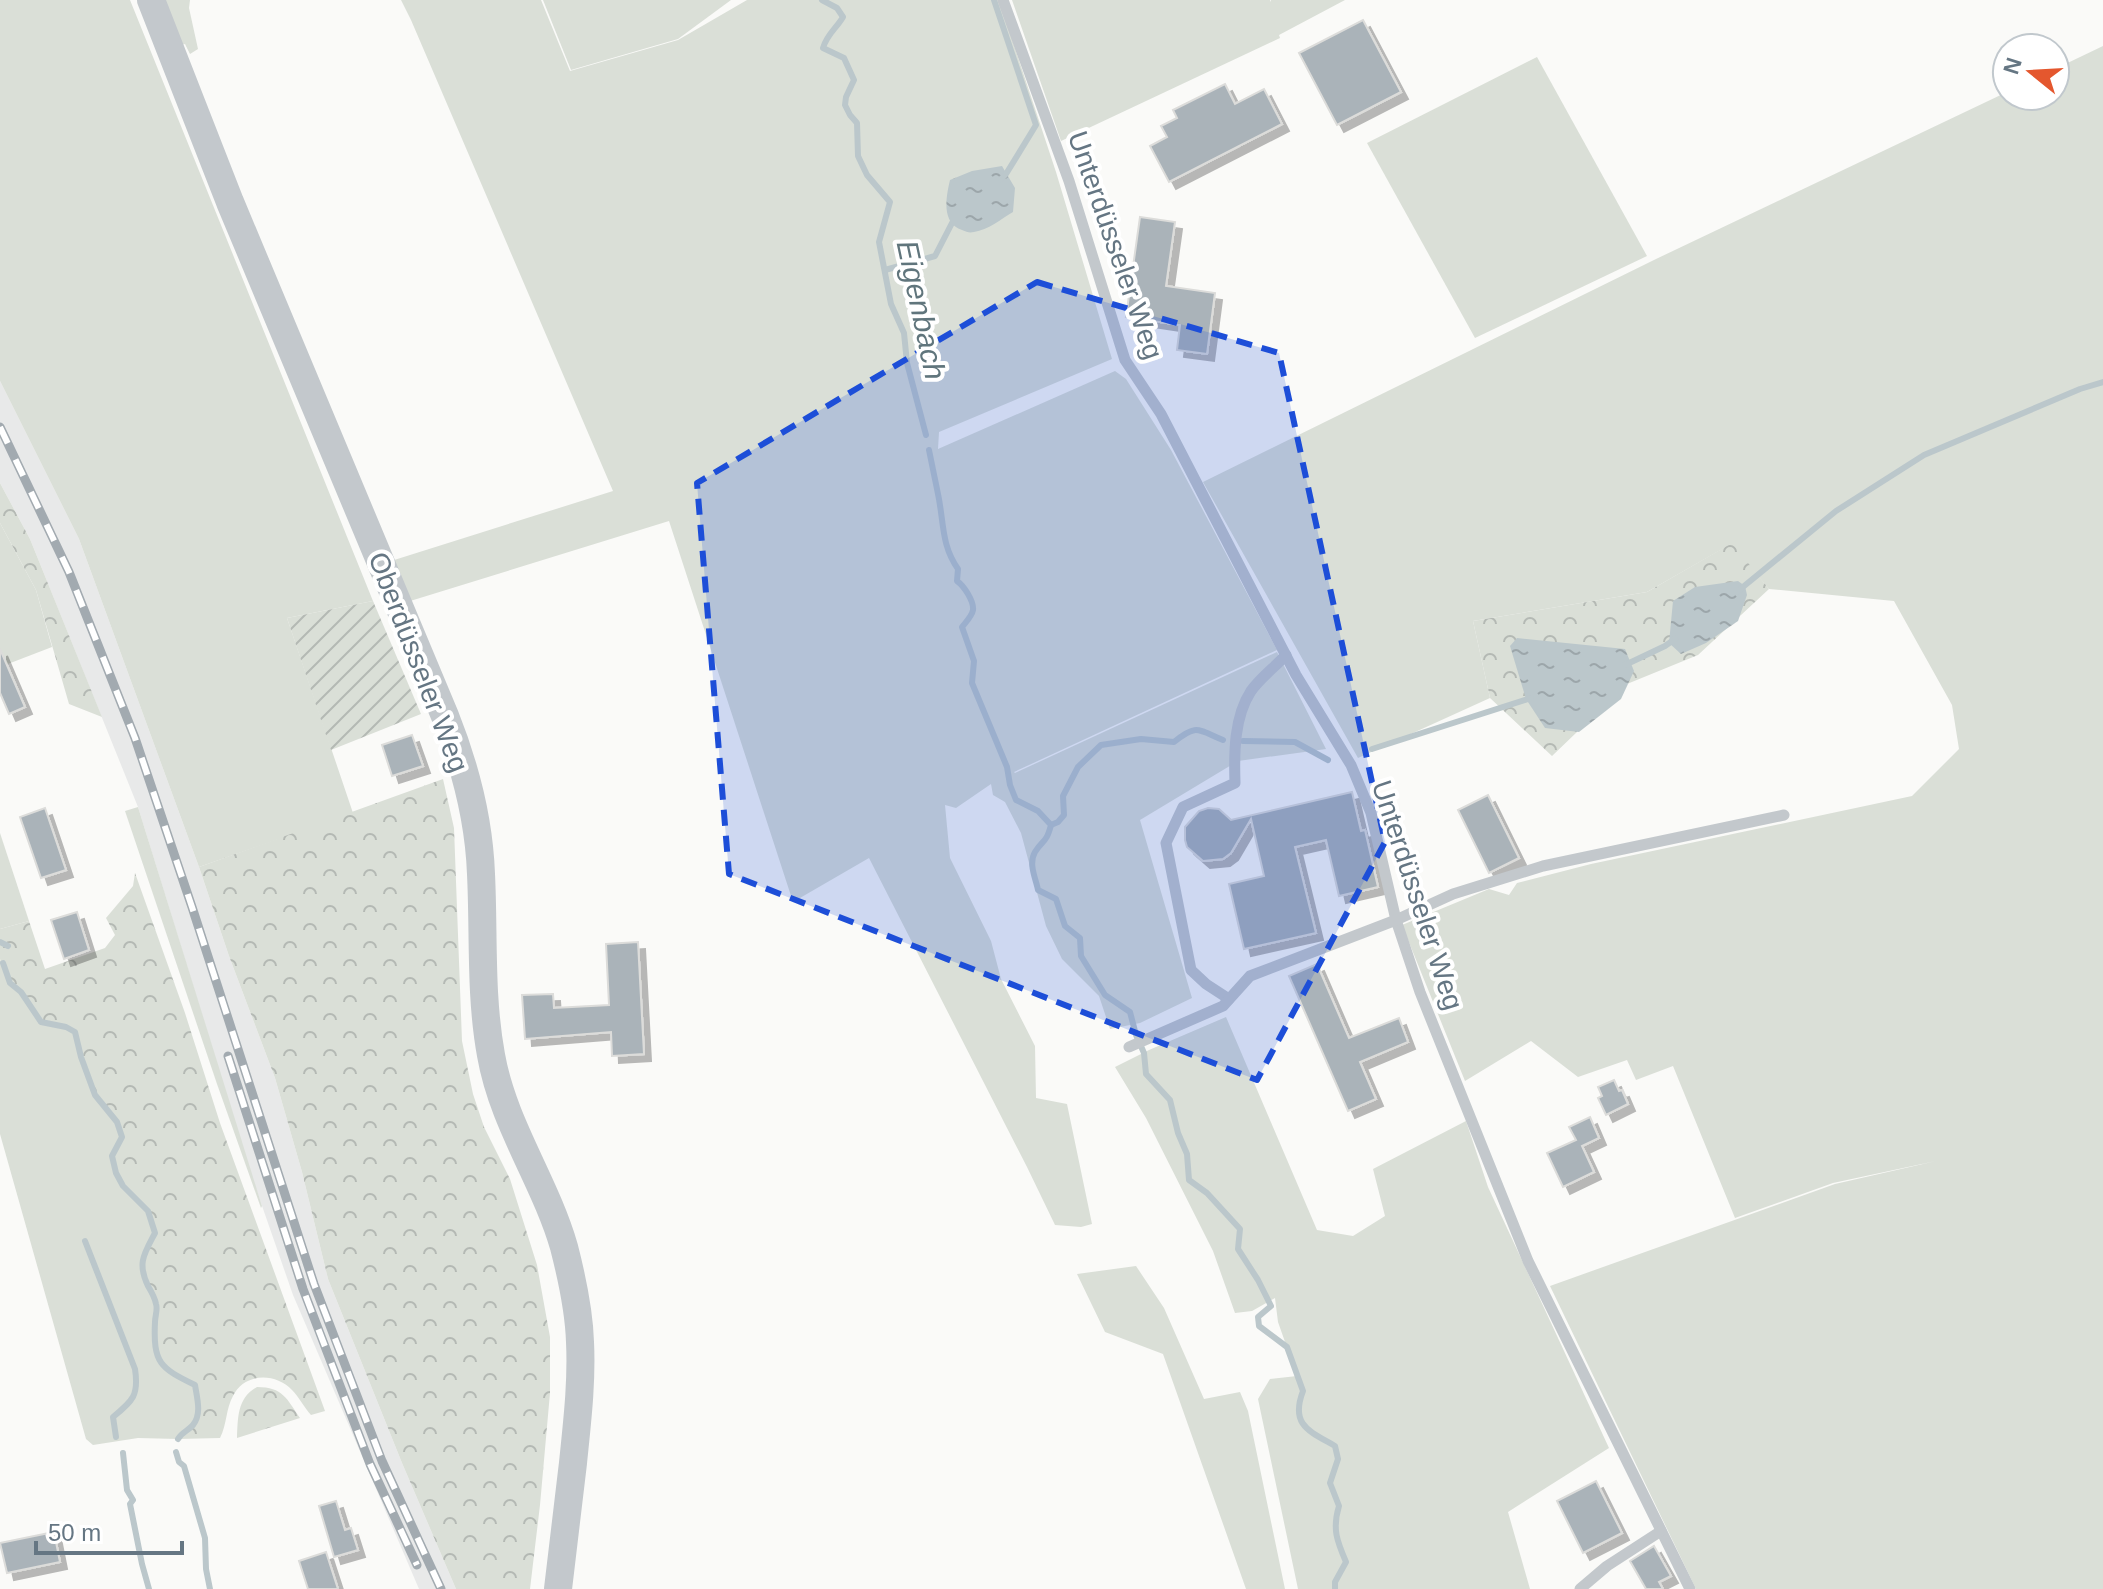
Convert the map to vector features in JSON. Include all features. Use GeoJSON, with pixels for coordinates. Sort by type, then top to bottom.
{"type":"FeatureCollection","features":[{"type":"Feature","properties":{"kind":"street","name":"Oberdüsseler Weg"},"geometry":{"type":"LineString","coordinates":[[151,0],[230,202],[461,760],[480,859],[483,975],[491,1055],[505,1108],[544,1193],[563,1244],[577,1307],[580,1394],[558,1589]]}},
{"type":"Feature","properties":{"kind":"lane","name":"Unterdüsseler Weg"},"geometry":{"type":"LineString","coordinates":[[1003,0],[1069,181],[1125,360],[1161,414],[1286,655],[1351,765],[1371,813],[1396,920],[1420,992],[1528,1261],[1690,1589]]}},
{"type":"Feature","properties":{"kind":"lane"},"geometry":{"type":"LineString","coordinates":[[1229,999],[1191,970],[1166,843],[1183,807],[1235,783],[1234,758],[1241,711],[1252,690],[1286,655]]}},
{"type":"Feature","properties":{"kind":"lane"},"geometry":{"type":"LineString","coordinates":[[1129,1047],[1223,1006],[1250,976],[1396,920],[1453,894],[1543,866],[1784,815]]}},
{"type":"Feature","properties":{"kind":"lane"},"geometry":{"type":"LineString","coordinates":[[1580,1589],[1607,1566],[1661,1531]]}},
{"type":"Feature","properties":{"kind":"highlighted area"},"geometry":{"type":"Polygon","coordinates":[[[1037,282],[1279,353],[1385,842],[1257,1080],[729,874],[697,483],[1037,282]]]}},
{"type":"Feature","properties":{"kind":"shaded area"},"geometry":{"type":"Polygon","coordinates":[[[0,381],[79,539],[275,1078],[328,1279],[456,1589],[419,1589],[293,1295],[252,1177],[138,807],[30,539],[0,483],[0,381]]]}},
{"type":"Feature","properties":{"kind":"green space"},"geometry":{"type":"Polygon","coordinates":[[[0,0],[130,0],[373,601],[287,618],[353,813],[199,867],[79,539],[0,381],[0,0]]]}},
{"type":"Feature","properties":{"kind":"green space"},"geometry":{"type":"Polygon","coordinates":[[[160,0],[190,0],[198,49],[190,54],[185,44],[181,45],[160,0]]]}},
{"type":"Feature","properties":{"kind":"green space"},"geometry":{"type":"Polygon","coordinates":[[[401,0],[541,0],[570,71],[678,40],[747,0],[999,0],[1056,172],[1112,359],[939,432],[938,449],[1115,371],[1126,379],[1171,450],[1277,650],[1014,772],[1277,652],[1326,749],[1238,761],[1140,820],[1192,998],[1140,1023],[1110,1029],[1099,996],[1062,959],[1046,926],[1021,833],[1005,802],[993,795],[991,784],[956,808],[945,805],[950,858],[991,941],[1001,979],[1035,1046],[1036,1098],[1067,1104],[1092,1224],[1081,1227],[1055,1225],[869,858],[793,902],[669,521],[407,602],[391,561],[613,491],[401,0]]]}},
{"type":"Feature","properties":{"kind":"green space"},"geometry":{"type":"Polygon","coordinates":[[[543,0],[731,0],[678,39],[571,70],[543,0]]]}},
{"type":"Feature","properties":{"kind":"green space"},"geometry":{"type":"Polygon","coordinates":[[[1012,0],[1345,0],[1279,35],[1280,38],[1061,141],[1012,0]]]}},
{"type":"Feature","properties":{"kind":"green space"},"geometry":{"type":"Polygon","coordinates":[[[2103,46],[2103,1589],[1696,1589],[1550,1286],[1835,1184],[1936,1161],[1833,1183],[1735,1218],[1673,1066],[1636,1080],[1627,1060],[1578,1077],[1531,1041],[1465,1081],[1402,925],[1489,889],[1509,895],[1517,883],[1591,864],[1912,796],[1959,749],[1952,705],[1894,601],[1769,589],[1731,544],[1647,592],[1473,621],[1490,698],[1358,758],[1203,482],[1656,259],[1991,100],[1991,112],[2071,112],[2071,61],[2103,46]]]}},
{"type":"Feature","properties":{"kind":"green space"},"geometry":{"type":"Polygon","coordinates":[[[1537,57],[1647,256],[1475,338],[1367,143],[1537,57]]]}},
{"type":"Feature","properties":{"kind":"green space"},"geometry":{"type":"Polygon","coordinates":[[[0,483],[30,539],[102,717],[69,704],[36,590],[0,523],[0,483]]]}},
{"type":"Feature","properties":{"kind":"green space"},"geometry":{"type":"Polygon","coordinates":[[[0,523],[36,590],[52,647],[0,667],[0,523]]]}},
{"type":"Feature","properties":{"kind":"green space"},"geometry":{"type":"Polygon","coordinates":[[[1732,543],[1769,589],[1698,655],[1627,684],[1552,756],[1490,698],[1473,621],[1647,592],[1732,543]]]}},
{"type":"Feature","properties":{"kind":"green space"},"geometry":{"type":"Polygon","coordinates":[[[373,601],[421,714],[331,750],[287,618],[373,601]]]}},
{"type":"Feature","properties":{"kind":"green space"},"geometry":{"type":"Polygon","coordinates":[[[443,779],[454,828],[462,1041],[473,1094],[484,1127],[510,1179],[537,1265],[550,1337],[550,1393],[530,1589],[456,1589],[328,1279],[275,1078],[199,867],[443,779]]]}},
{"type":"Feature","properties":{"kind":"green space"},"geometry":{"type":"Polygon","coordinates":[[[138,807],[262,1206],[261,1208],[125,811],[138,807]]]}},
{"type":"Feature","properties":{"kind":"green space"},"geometry":{"type":"Polygon","coordinates":[[[0,833],[29,921],[0,929],[0,833]]]}},
{"type":"Feature","properties":{"kind":"green space"},"geometry":{"type":"Polygon","coordinates":[[[135,873],[220,1123],[325,1411],[311,1415],[285,1384],[269,1378],[252,1379],[238,1388],[233,1396],[220,1438],[178,1439],[197,1416],[195,1386],[168,1372],[157,1353],[157,1305],[144,1277],[142,1257],[155,1233],[148,1211],[123,1186],[116,1173],[112,1156],[122,1136],[117,1122],[95,1095],[75,1032],[41,1022],[21,992],[10,983],[0,959],[0,929],[29,921],[45,969],[105,948],[115,935],[106,918],[133,886],[135,873]]]}},
{"type":"Feature","properties":{"kind":"green space"},"geometry":{"type":"Polygon","coordinates":[[[0,959],[10,983],[21,992],[41,1022],[75,1032],[95,1095],[117,1122],[122,1137],[112,1156],[148,1211],[155,1233],[142,1257],[144,1277],[157,1305],[155,1323],[168,1372],[195,1385],[197,1416],[193,1425],[178,1439],[138,1438],[93,1445],[86,1439],[0,1134],[0,959]]]}},
{"type":"Feature","properties":{"kind":"green space"},"geometry":{"type":"Polygon","coordinates":[[[1226,1017],[1317,1230],[1353,1236],[1385,1216],[1373,1169],[1466,1121],[1488,1187],[1609,1448],[1508,1512],[1530,1589],[1298,1589],[1258,1399],[1270,1379],[1297,1376],[1278,1322],[1275,1298],[1252,1311],[1235,1313],[1213,1251],[1146,1118],[1115,1067],[1226,1017]]]}},
{"type":"Feature","properties":{"kind":"green space"},"geometry":{"type":"Polygon","coordinates":[[[1136,1266],[1164,1308],[1204,1399],[1240,1392],[1248,1411],[1285,1589],[1246,1589],[1163,1354],[1105,1332],[1077,1274],[1136,1266]]]}},
{"type":"Feature","properties":{"kind":"green space"},"geometry":{"type":"Polygon","coordinates":[[[257,1387],[279,1392],[300,1418],[237,1438],[242,1403],[257,1387]]]}},
{"type":"Feature","properties":{"kind":"water"},"geometry":{"type":"Polygon","coordinates":[[[1002,166],[1015,188],[1013,212],[979,231],[968,232],[955,227],[947,209],[950,180],[972,171],[1002,166]]]}},
{"type":"Feature","properties":{"kind":"water"},"geometry":{"type":"Polygon","coordinates":[[[1738,581],[1745,586],[1747,595],[1738,621],[1706,643],[1681,654],[1669,643],[1673,601],[1695,587],[1738,581]]]}},
{"type":"Feature","properties":{"kind":"water"},"geometry":{"type":"Polygon","coordinates":[[[1517,638],[1625,649],[1634,671],[1621,699],[1579,732],[1545,728],[1526,699],[1510,646],[1517,638]]]}},
{"type":"Feature","properties":{"kind":"building"},"geometry":{"type":"Polygon","coordinates":[[[1363,20],[1401,92],[1337,125],[1299,53],[1363,20]]]}},
{"type":"Feature","properties":{"kind":"building"},"geometry":{"type":"Polygon","coordinates":[[[1225,84],[1235,104],[1264,89],[1282,124],[1169,182],[1150,146],[1167,137],[1161,126],[1177,118],[1173,110],[1225,84]]]}},
{"type":"Feature","properties":{"kind":"building"},"geometry":{"type":"Polygon","coordinates":[[[1140,217],[1175,222],[1166,286],[1215,293],[1207,354],[1177,350],[1180,325],[1126,317],[1140,217]]]}},
{"type":"Feature","properties":{"kind":"building"},"geometry":{"type":"Polygon","coordinates":[[[0,649],[25,707],[9,714],[0,693],[0,649]]]}},
{"type":"Feature","properties":{"kind":"building"},"geometry":{"type":"Polygon","coordinates":[[[412,735],[423,766],[392,776],[382,745],[412,735]]]}},
{"type":"Feature","properties":{"kind":"building"},"geometry":{"type":"Polygon","coordinates":[[[1352,792],[1361,831],[1365,830],[1378,887],[1339,896],[1326,840],[1295,847],[1316,933],[1244,949],[1229,884],[1264,876],[1251,819],[1231,853],[1223,859],[1203,861],[1187,847],[1185,827],[1199,811],[1208,808],[1219,809],[1231,820],[1352,792]]]}},
{"type":"Feature","properties":{"kind":"building"},"geometry":{"type":"Polygon","coordinates":[[[1488,795],[1519,858],[1489,873],[1458,810],[1488,795]]]}},
{"type":"Feature","properties":{"kind":"building"},"geometry":{"type":"Polygon","coordinates":[[[45,808],[66,870],[41,878],[20,817],[45,808]]]}},
{"type":"Feature","properties":{"kind":"building"},"geometry":{"type":"Polygon","coordinates":[[[77,912],[89,950],[64,959],[51,920],[77,912]]]}},
{"type":"Feature","properties":{"kind":"building"},"geometry":{"type":"Polygon","coordinates":[[[638,942],[644,1054],[612,1056],[611,1032],[525,1039],[522,995],[553,994],[554,1008],[609,1005],[606,944],[638,942]]]}},
{"type":"Feature","properties":{"kind":"building"},"geometry":{"type":"Polygon","coordinates":[[[1317,964],[1349,1038],[1399,1018],[1408,1042],[1360,1062],[1376,1099],[1348,1111],[1289,976],[1317,964]]]}},
{"type":"Feature","properties":{"kind":"building"},"geometry":{"type":"Polygon","coordinates":[[[1614,1080],[1628,1104],[1606,1115],[1598,1098],[1602,1096],[1598,1087],[1614,1080]]]}},
{"type":"Feature","properties":{"kind":"building"},"geometry":{"type":"Polygon","coordinates":[[[1590,1117],[1599,1138],[1582,1146],[1594,1172],[1563,1187],[1547,1153],[1576,1140],[1569,1127],[1590,1117]]]}},
{"type":"Feature","properties":{"kind":"building"},"geometry":{"type":"Polygon","coordinates":[[[1596,1481],[1622,1533],[1583,1553],[1557,1501],[1596,1481]]]}},
{"type":"Feature","properties":{"kind":"building"},"geometry":{"type":"Polygon","coordinates":[[[336,1501],[345,1530],[351,1528],[358,1550],[334,1557],[319,1506],[336,1501]]]}},
{"type":"Feature","properties":{"kind":"building"},"geometry":{"type":"Polygon","coordinates":[[[54,1532],[60,1562],[7,1573],[0,1543],[54,1532]]]}},
{"type":"Feature","properties":{"kind":"building"},"geometry":{"type":"Polygon","coordinates":[[[1654,1546],[1671,1576],[1659,1582],[1663,1589],[1646,1589],[1630,1561],[1654,1546]]]}},
{"type":"Feature","properties":{"kind":"building"},"geometry":{"type":"Polygon","coordinates":[[[326,1552],[338,1589],[308,1589],[299,1561],[326,1552]]]}},
{"type":"Feature","properties":{"kind":"waterway","name":"Eigenbach"},"geometry":{"type":"LineString","coordinates":[[822,0],[837,8],[843,17],[823,48],[844,58],[854,80],[845,105],[857,123],[858,156],[867,175],[890,202],[879,242],[891,304],[904,333],[907,363],[926,435]]}},
{"type":"Feature","properties":{"kind":"waterway"},"geometry":{"type":"LineString","coordinates":[[994,0],[1036,125],[1001,179]]}},
{"type":"Feature","properties":{"kind":"waterway"},"geometry":{"type":"LineString","coordinates":[[885,270],[935,256],[957,218]]}},
{"type":"Feature","properties":{"kind":"waterway"},"geometry":{"type":"LineString","coordinates":[[1738,591],[1836,511],[1924,455],[2103,382]]}},
{"type":"Feature","properties":{"kind":"waterway","name":"Eigenbach"},"geometry":{"type":"LineString","coordinates":[[929,450],[946,542],[958,569],[957,581],[973,606],[962,627],[974,661],[972,683],[1007,767],[1016,800],[1038,811],[1051,825],[1033,857],[1038,890],[1056,899],[1065,926],[1080,938],[1081,956],[1105,995],[1130,1012],[1144,1053],[1146,1074],[1170,1100],[1187,1154],[1189,1180],[1207,1193],[1240,1229],[1238,1249],[1271,1306],[1258,1317],[1259,1326],[1287,1347],[1303,1391],[1299,1412],[1304,1426],[1335,1446],[1338,1459],[1330,1483],[1339,1506],[1336,1535],[1346,1562],[1335,1582],[1335,1589]]}},
{"type":"Feature","properties":{"kind":"waterway"},"geometry":{"type":"LineString","coordinates":[[1625,665],[1675,639]]}},
{"type":"Feature","properties":{"kind":"waterway"},"geometry":{"type":"LineString","coordinates":[[1372,749],[1531,698]]}},
{"type":"Feature","properties":{"kind":"waterway"},"geometry":{"type":"LineString","coordinates":[[1051,825],[1064,815],[1063,796],[1078,767],[1101,745],[1141,739],[1174,742],[1193,730],[1223,740]]}},
{"type":"Feature","properties":{"kind":"waterway"},"geometry":{"type":"LineString","coordinates":[[1243,741],[1295,742],[1328,760]]}},
{"type":"Feature","properties":{"kind":"waterway"},"geometry":{"type":"LineString","coordinates":[[0,942],[8,946]]}},
{"type":"Feature","properties":{"kind":"waterway"},"geometry":{"type":"LineString","coordinates":[[3,963],[10,983],[21,992],[41,1022],[75,1032],[95,1095],[117,1122],[122,1137],[112,1156],[116,1173],[123,1186],[148,1211],[155,1233],[142,1265],[157,1306],[155,1347],[166,1368],[195,1385],[197,1416],[193,1425],[178,1439]]}},
{"type":"Feature","properties":{"kind":"waterway"},"geometry":{"type":"LineString","coordinates":[[85,1241],[135,1369],[133,1397],[113,1417],[116,1437]]}},
{"type":"Feature","properties":{"kind":"waterway"},"geometry":{"type":"LineString","coordinates":[[176,1452],[184,1466],[205,1538],[210,1589]]}},
{"type":"Feature","properties":{"kind":"waterway"},"geometry":{"type":"LineString","coordinates":[[123,1453],[127,1490],[133,1500],[130,1504],[149,1589]]}},
{"type":"Feature","properties":{"kind":"railway"},"geometry":{"type":"LineString","coordinates":[[0,427],[69,572],[135,738],[314,1284],[382,1461],[441,1589]]}},
{"type":"Feature","properties":{"kind":"railway"},"geometry":{"type":"LineString","coordinates":[[228,1056],[303,1289],[370,1464],[417,1565]]}}]}
